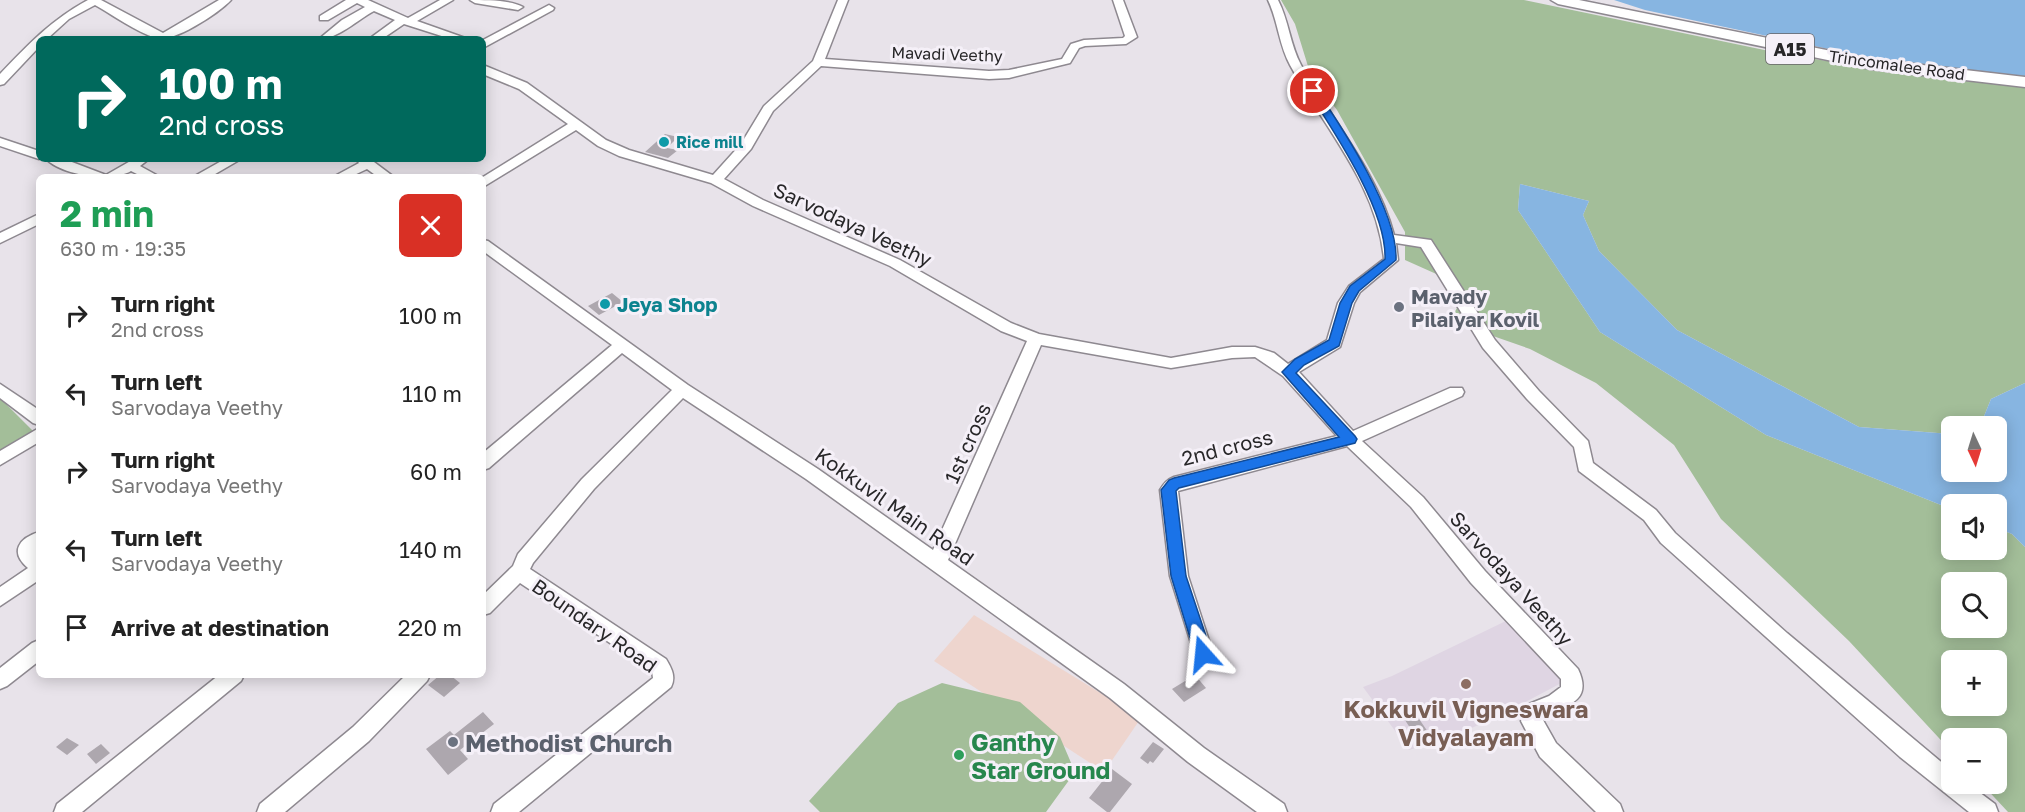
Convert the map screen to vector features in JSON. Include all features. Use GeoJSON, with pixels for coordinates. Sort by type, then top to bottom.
{"type":"FeatureCollection","features":[{"type":"Feature","properties":{"kind":"highway","name":"Trincomalee Road"},"geometry":{"type":"LineString","coordinates":[[1558,0],[1871,64],[2025,82]]}},
{"type":"Feature","properties":{"kind":"street"},"geometry":{"type":"LineString","coordinates":[[43,36],[64,17],[94,0],[159,36]]}},
{"type":"Feature","properties":{"kind":"street"},"geometry":{"type":"LineString","coordinates":[[169,36],[226,0]]}},
{"type":"Feature","properties":{"kind":"street"},"geometry":{"type":"LineString","coordinates":[[324,18],[354,0]]}},
{"type":"Feature","properties":{"kind":"street"},"geometry":{"type":"LineString","coordinates":[[359,0],[406,21],[453,36]]}},
{"type":"Feature","properties":{"kind":"street"},"geometry":{"type":"LineString","coordinates":[[329,36],[346,22],[394,0]]}},
{"type":"Feature","properties":{"kind":"street"},"geometry":{"type":"LineString","coordinates":[[380,36],[448,0]]}},
{"type":"Feature","properties":{"kind":"street"},"geometry":{"type":"LineString","coordinates":[[475,0],[518,7]]}},
{"type":"Feature","properties":{"kind":"street"},"geometry":{"type":"LineString","coordinates":[[716,180],[746,146],[768,109],[818,62],[843,0]]}},
{"type":"Feature","properties":{"kind":"street","name":"Mavadi Veethy"},"geometry":{"type":"LineString","coordinates":[[818,62],[933,73],[1009,74],[1066,61],[1075,46],[1084,43],[1126,41],[1131,37],[1118,0]]}},
{"type":"Feature","properties":{"kind":"street"},"geometry":{"type":"LineString","coordinates":[[1273,0],[1279,10],[1283,36],[1292,58],[1344,140],[1382,214],[1390,260],[1354,289],[1346,303],[1334,343],[1300,362],[1288,372]]}},
{"type":"Feature","properties":{"kind":"street"},"geometry":{"type":"LineString","coordinates":[[486,43],[549,8]]}},
{"type":"Feature","properties":{"kind":"street"},"geometry":{"type":"LineString","coordinates":[[0,81],[36,43]]}},
{"type":"Feature","properties":{"kind":"street","name":"Sarvodaya Veethy"},"geometry":{"type":"LineString","coordinates":[[486,70],[523,86],[603,143],[624,153],[716,180],[758,203],[895,263],[1006,327],[1036,339],[1171,363],[1188,363],[1234,352],[1251,351],[1265,354],[1288,372],[1350,439],[1416,502],[1478,578],[1571,675],[1574,685],[1567,697],[1536,711],[1532,721],[1548,750],[1612,812]]}},
{"type":"Feature","properties":{"kind":"street"},"geometry":{"type":"LineString","coordinates":[[486,181],[576,125]]}},
{"type":"Feature","properties":{"kind":"street"},"geometry":{"type":"LineString","coordinates":[[0,142],[36,154]]}},
{"type":"Feature","properties":{"kind":"street"},"geometry":{"type":"LineString","coordinates":[[60,162],[92,174]]}},
{"type":"Feature","properties":{"kind":"street"},"geometry":{"type":"LineString","coordinates":[[116,174],[137,162]]}},
{"type":"Feature","properties":{"kind":"street"},"geometry":{"type":"LineString","coordinates":[[206,174],[229,162]]}},
{"type":"Feature","properties":{"kind":"street"},"geometry":{"type":"LineString","coordinates":[[345,174],[363,162]]}},
{"type":"Feature","properties":{"kind":"street"},"geometry":{"type":"LineString","coordinates":[[366,162],[383,174]]}},
{"type":"Feature","properties":{"kind":"street"},"geometry":{"type":"LineString","coordinates":[[130,166],[147,174]]}},
{"type":"Feature","properties":{"kind":"street"},"geometry":{"type":"LineString","coordinates":[[0,239],[36,220]]}},
{"type":"Feature","properties":{"kind":"street"},"geometry":{"type":"LineString","coordinates":[[0,222],[19,228]]}},
{"type":"Feature","properties":{"kind":"street"},"geometry":{"type":"LineString","coordinates":[[1388,238],[1425,243],[1489,344],[1533,395],[1582,445],[1585,466],[1650,515],[1668,538],[1780,639],[1908,750],[1987,812]]}},
{"type":"Feature","properties":{"kind":"street","name":"Kokkuvil Main Road"},"geometry":{"type":"LineString","coordinates":[[486,246],[682,389],[812,474],[1117,691],[1196,755],[1276,812]]}},
{"type":"Feature","properties":{"kind":"street","name":"1st cross"},"geometry":{"type":"LineString","coordinates":[[937,563],[1036,339]]}},
{"type":"Feature","properties":{"kind":"street"},"geometry":{"type":"LineString","coordinates":[[486,460],[621,346]]}},
{"type":"Feature","properties":{"kind":"street","name":"Boundary Road"},"geometry":{"type":"LineString","coordinates":[[502,812],[664,681],[663,672],[658,665],[525,577],[520,571],[525,559],[588,484],[682,389]]}},
{"type":"Feature","properties":{"kind":"street"},"geometry":{"type":"LineString","coordinates":[[0,390],[36,417]]}},
{"type":"Feature","properties":{"kind":"street","name":"2nd cross"},"geometry":{"type":"LineString","coordinates":[[1203,654],[1179,576],[1169,490],[1174,484],[1350,439],[1456,392]]}},
{"type":"Feature","properties":{"kind":"street"},"geometry":{"type":"LineString","coordinates":[[0,459],[36,436]]}},
{"type":"Feature","properties":{"kind":"street"},"geometry":{"type":"LineString","coordinates":[[36,542],[26,550],[27,556],[36,565]]}},
{"type":"Feature","properties":{"kind":"street"},"geometry":{"type":"LineString","coordinates":[[0,598],[36,570]]}},
{"type":"Feature","properties":{"kind":"street"},"geometry":{"type":"LineString","coordinates":[[486,604],[520,571]]}},
{"type":"Feature","properties":{"kind":"street"},"geometry":{"type":"LineString","coordinates":[[0,680],[36,651]]}},
{"type":"Feature","properties":{"kind":"street"},"geometry":{"type":"LineString","coordinates":[[65,812],[230,678]]}},
{"type":"Feature","properties":{"kind":"street"},"geometry":{"type":"LineString","coordinates":[[268,812],[361,734],[417,678]]}},
{"type":"Feature","properties":{"kind":"shaded area"},"geometry":{"type":"Polygon","coordinates":[[[974,615],[1141,718],[1104,772],[934,661],[974,615]]]}},
{"type":"Feature","properties":{"kind":"shaded area","name":"Kokkuvil Vigneswara Vidyalayam"},"geometry":{"type":"Polygon","coordinates":[[[1510,619],[1567,680],[1499,716],[1451,737],[1409,750],[1363,687],[1392,676],[1510,619]]]}},
{"type":"Feature","properties":{"kind":"green space"},"geometry":{"type":"Polygon","coordinates":[[[1281,0],[1524,0],[1783,54],[1935,78],[2025,87],[2025,383],[1991,399],[1984,416],[1941,416],[1941,433],[1859,427],[1677,330],[1599,251],[1583,215],[1589,201],[1520,184],[1518,210],[1600,332],[1766,435],[1941,505],[1941,560],[2007,560],[2007,532],[2025,547],[2025,812],[2008,812],[1991,794],[2007,794],[2007,728],[1941,728],[1941,740],[1849,641],[1721,519],[1674,445],[1596,383],[1530,349],[1450,321],[1465,293],[1452,281],[1405,260],[1405,232],[1337,110],[1311,76],[1295,24],[1281,0]]]}},
{"type":"Feature","properties":{"kind":"green space"},"geometry":{"type":"Polygon","coordinates":[[[0,398],[36,434],[36,439],[0,459],[0,398]]]}},
{"type":"Feature","properties":{"kind":"green space","name":"Ganthy Star Ground"},"geometry":{"type":"Polygon","coordinates":[[[942,683],[1020,702],[1060,737],[1075,772],[1046,812],[820,812],[809,801],[898,703],[942,683]]]}},
{"type":"Feature","properties":{"kind":"water"},"geometry":{"type":"Polygon","coordinates":[[[1614,0],[2025,0],[2025,77],[1861,56],[1645,10],[1614,0]]]}},
{"type":"Feature","properties":{"kind":"water"},"geometry":{"type":"Polygon","coordinates":[[[1520,184],[1589,201],[1583,215],[1599,251],[1677,330],[1859,427],[1941,433],[1941,482],[2007,482],[2007,416],[1984,416],[1991,399],[2025,383],[2025,547],[2007,532],[2007,494],[1941,494],[1941,505],[1766,435],[1600,332],[1518,210],[1520,184]]]}},
{"type":"Feature","properties":{"kind":"building","name":"Rice mill"},"geometry":{"type":"Polygon","coordinates":[[[665,134],[678,137],[667,148],[678,150],[668,158],[645,152],[665,134]]]}},
{"type":"Feature","properties":{"kind":"building","name":"Jeya Shop"},"geometry":{"type":"Polygon","coordinates":[[[612,293],[623,302],[599,315],[588,306],[612,293]]]}},
{"type":"Feature","properties":{"kind":"building"},"geometry":{"type":"Polygon","coordinates":[[[1195,675],[1206,688],[1184,702],[1172,689],[1195,675]]]}},
{"type":"Feature","properties":{"kind":"building"},"geometry":{"type":"Polygon","coordinates":[[[436,678],[454,678],[460,683],[444,697],[428,685],[436,678]]]}},
{"type":"Feature","properties":{"kind":"building","name":"Methodist Church"},"geometry":{"type":"Polygon","coordinates":[[[483,712],[494,724],[460,750],[468,759],[448,775],[426,749],[450,731],[454,735],[483,712]]]}},
{"type":"Feature","properties":{"kind":"building"},"geometry":{"type":"Polygon","coordinates":[[[1415,713],[1428,732],[1416,737],[1403,717],[1415,713]]]}},
{"type":"Feature","properties":{"kind":"building"},"geometry":{"type":"Polygon","coordinates":[[[67,738],[79,745],[67,755],[56,747],[67,738]]]}},
{"type":"Feature","properties":{"kind":"building"},"geometry":{"type":"Polygon","coordinates":[[[1153,742],[1164,749],[1153,763],[1150,761],[1148,764],[1140,758],[1153,742]]]}},
{"type":"Feature","properties":{"kind":"building"},"geometry":{"type":"Polygon","coordinates":[[[101,744],[110,753],[96,764],[87,754],[101,744]]]}},
{"type":"Feature","properties":{"kind":"building"},"geometry":{"type":"Polygon","coordinates":[[[1112,769],[1132,784],[1110,812],[1107,812],[1089,798],[1112,769]]]}},
{"type":"Feature","properties":{"kind":"place","name":"Rice mill"},"geometry":{"type":"Point","coordinates":[664,142]}},
{"type":"Feature","properties":{"kind":"place","name":"Jeya Shop"},"geometry":{"type":"Point","coordinates":[605,304]}},
{"type":"Feature","properties":{"kind":"place","name":"Mavady Pilaiyar Kovil"},"geometry":{"type":"Point","coordinates":[1399,307]}},
{"type":"Feature","properties":{"kind":"place","name":"Kokkuvil Vigneswara Vidyalayam"},"geometry":{"type":"Point","coordinates":[1466,684]}},
{"type":"Feature","properties":{"kind":"place","name":"Methodist Church"},"geometry":{"type":"Point","coordinates":[453,742]}},
{"type":"Feature","properties":{"kind":"place","name":"Ganthy Star Ground"},"geometry":{"type":"Point","coordinates":[959,755]}},
{"type":"Feature","properties":{"kind":"route"},"geometry":{"type":"LineString","coordinates":[[1203,654],[1179,576],[1169,490],[1174,484],[1350,439],[1288,372],[1300,362],[1334,343],[1346,303],[1354,289],[1390,260],[1391,247],[1382,214],[1344,140],[1313,91]]}}]}
